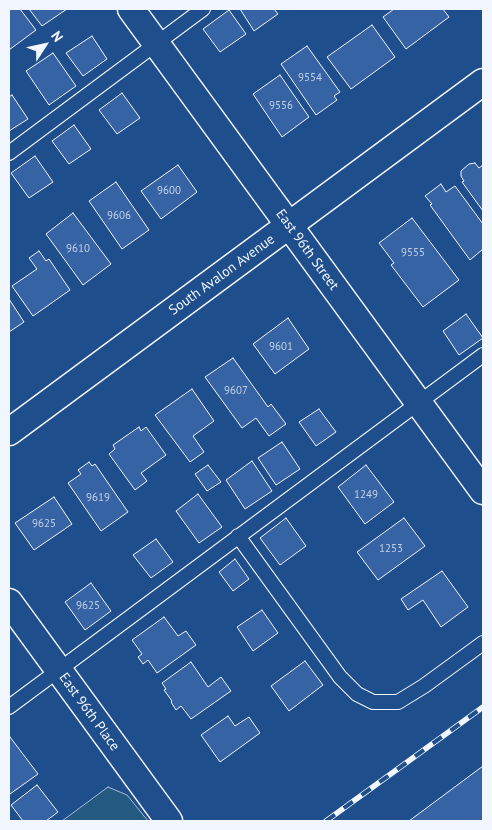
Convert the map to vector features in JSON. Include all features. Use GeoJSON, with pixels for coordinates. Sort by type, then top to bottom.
{"type":"FeatureCollection","features":[{"type":"Feature","properties":{"kind":"street","name":"East 96th Street"},"geometry":{"type":"LineString","coordinates":[[131,9],[483,491]]}},
{"type":"Feature","properties":{"kind":"street","name":"South Avalon Avenue"},"geometry":{"type":"LineString","coordinates":[[9,432],[483,82]]}},
{"type":"Feature","properties":{"kind":"street","name":"East 96th Place"},"geometry":{"type":"LineString","coordinates":[[9,602],[170,821]]}},
{"type":"Feature","properties":{"kind":"lane"},"geometry":{"type":"LineString","coordinates":[[9,153],[203,9]]}},
{"type":"Feature","properties":{"kind":"lane"},"geometry":{"type":"LineString","coordinates":[[9,707],[483,356]]}},
{"type":"Feature","properties":{"kind":"lane"},"geometry":{"type":"LineString","coordinates":[[238,536],[340,677],[357,694],[373,702],[398,702],[424,686],[483,643]]}},
{"type":"Feature","properties":{"kind":"shaded area"},"geometry":{"type":"Polygon","coordinates":[[[108,787],[127,795],[148,821],[62,821],[108,787]]]}},
{"type":"Feature","properties":{"kind":"building"},"geometry":{"type":"Polygon","coordinates":[[[9,9],[20,9],[36,30],[9,50],[9,9]]]}},
{"type":"Feature","properties":{"kind":"building"},"geometry":{"type":"Polygon","coordinates":[[[29,9],[67,9],[42,26],[29,9]]]}},
{"type":"Feature","properties":{"kind":"building"},"geometry":{"type":"Polygon","coordinates":[[[240,9],[274,9],[278,14],[254,31],[240,9]]]}},
{"type":"Feature","properties":{"kind":"building"},"geometry":{"type":"Polygon","coordinates":[[[394,9],[443,9],[449,17],[406,49],[383,17],[394,9]]]}},
{"type":"Feature","properties":{"kind":"building"},"geometry":{"type":"Polygon","coordinates":[[[229,10],[246,34],[220,52],[203,29],[229,10]]]}},
{"type":"Feature","properties":{"kind":"building"},"geometry":{"type":"Polygon","coordinates":[[[372,25],[395,57],[351,89],[327,57],[372,25]]]}},
{"type":"Feature","properties":{"kind":"building"},"geometry":{"type":"Polygon","coordinates":[[[92,36],[107,59],[83,76],[66,53],[92,36]]]}},
{"type":"Feature","properties":{"kind":"building"},"geometry":{"type":"Polygon","coordinates":[[[307,46],[340,92],[334,96],[337,100],[316,115],[281,64],[307,46]]]}},
{"type":"Feature","properties":{"kind":"building"},"geometry":{"type":"Polygon","coordinates":[[[53,53],[76,86],[49,105],[26,71],[53,53]]]}},
{"type":"Feature","properties":{"kind":"building"},"geometry":{"type":"Polygon","coordinates":[[[280,75],[309,117],[282,137],[253,94],[280,75]]]}},
{"type":"Feature","properties":{"kind":"building"},"geometry":{"type":"Polygon","coordinates":[[[122,93],[140,118],[117,134],[99,110],[122,93]]]}},
{"type":"Feature","properties":{"kind":"building"},"geometry":{"type":"Polygon","coordinates":[[[12,95],[28,119],[9,131],[9,97],[12,95]]]}},
{"type":"Feature","properties":{"kind":"building"},"geometry":{"type":"Polygon","coordinates":[[[74,125],[91,149],[69,164],[52,141],[74,125]]]}},
{"type":"Feature","properties":{"kind":"building"},"geometry":{"type":"Polygon","coordinates":[[[35,156],[53,182],[29,198],[11,173],[35,156]]]}},
{"type":"Feature","properties":{"kind":"building"},"geometry":{"type":"Polygon","coordinates":[[[475,163],[479,168],[483,165],[483,211],[462,182],[464,181],[461,176],[461,171],[469,164],[475,163]]]}},
{"type":"Feature","properties":{"kind":"building"},"geometry":{"type":"Polygon","coordinates":[[[178,165],[197,192],[161,219],[141,191],[178,165]]]}},
{"type":"Feature","properties":{"kind":"building"},"geometry":{"type":"Polygon","coordinates":[[[116,182],[149,230],[122,249],[89,201],[116,182]]]}},
{"type":"Feature","properties":{"kind":"building"},"geometry":{"type":"Polygon","coordinates":[[[441,184],[446,192],[455,186],[483,224],[483,249],[470,260],[425,196],[441,184]]]}},
{"type":"Feature","properties":{"kind":"building"},"geometry":{"type":"Polygon","coordinates":[[[73,213],[111,264],[83,285],[46,234],[73,213]]]}},
{"type":"Feature","properties":{"kind":"building"},"geometry":{"type":"Polygon","coordinates":[[[412,218],[459,280],[423,307],[391,265],[394,263],[379,243],[412,218]]]}},
{"type":"Feature","properties":{"kind":"building"},"geometry":{"type":"Polygon","coordinates":[[[39,251],[46,261],[49,259],[70,290],[33,316],[12,286],[37,269],[29,258],[39,251]]]}},
{"type":"Feature","properties":{"kind":"building"},"geometry":{"type":"Polygon","coordinates":[[[9,299],[24,322],[9,332],[9,299]]]}},
{"type":"Feature","properties":{"kind":"building"},"geometry":{"type":"Polygon","coordinates":[[[466,314],[483,338],[459,355],[443,331],[466,314]]]}},
{"type":"Feature","properties":{"kind":"building"},"geometry":{"type":"Polygon","coordinates":[[[288,318],[309,349],[275,374],[253,344],[288,318]]]}},
{"type":"Feature","properties":{"kind":"building"},"geometry":{"type":"Polygon","coordinates":[[[233,358],[268,407],[271,404],[286,424],[269,436],[256,418],[242,428],[205,377],[233,358]]]}},
{"type":"Feature","properties":{"kind":"building"},"geometry":{"type":"Polygon","coordinates":[[[192,389],[214,421],[193,436],[204,452],[190,462],[155,415],[192,389]]]}},
{"type":"Feature","properties":{"kind":"building"},"geometry":{"type":"Polygon","coordinates":[[[319,409],[336,432],[316,446],[299,422],[319,409]]]}},
{"type":"Feature","properties":{"kind":"building"},"geometry":{"type":"Polygon","coordinates":[[[139,427],[141,431],[146,427],[166,455],[141,473],[147,481],[135,490],[109,454],[115,449],[113,445],[139,427]]]}},
{"type":"Feature","properties":{"kind":"building"},"geometry":{"type":"Polygon","coordinates":[[[282,442],[300,469],[276,485],[258,458],[282,442]]]}},
{"type":"Feature","properties":{"kind":"building"},"geometry":{"type":"Polygon","coordinates":[[[252,461],[272,491],[245,509],[226,480],[252,461]]]}},
{"type":"Feature","properties":{"kind":"building"},"geometry":{"type":"Polygon","coordinates":[[[89,462],[92,466],[95,464],[128,512],[101,531],[68,483],[81,474],[78,470],[89,462]]]}},
{"type":"Feature","properties":{"kind":"building"},"geometry":{"type":"Polygon","coordinates":[[[208,465],[221,482],[207,491],[195,474],[208,465]]]}},
{"type":"Feature","properties":{"kind":"building"},"geometry":{"type":"Polygon","coordinates":[[[366,465],[394,502],[365,524],[338,487],[366,465]]]}},
{"type":"Feature","properties":{"kind":"building"},"geometry":{"type":"Polygon","coordinates":[[[198,494],[222,527],[199,543],[176,511],[198,494]]]}},
{"type":"Feature","properties":{"kind":"building"},"geometry":{"type":"Polygon","coordinates":[[[54,497],[72,524],[34,550],[15,523],[54,497]]]}},
{"type":"Feature","properties":{"kind":"building"},"geometry":{"type":"Polygon","coordinates":[[[286,518],[306,546],[280,565],[260,538],[286,518]]]}},
{"type":"Feature","properties":{"kind":"building"},"geometry":{"type":"Polygon","coordinates":[[[404,518],[425,546],[378,580],[357,552],[404,518]]]}},
{"type":"Feature","properties":{"kind":"building"},"geometry":{"type":"Polygon","coordinates":[[[156,539],[173,562],[151,578],[133,555],[156,539]]]}},
{"type":"Feature","properties":{"kind":"building"},"geometry":{"type":"Polygon","coordinates":[[[235,559],[249,579],[233,591],[219,572],[235,559]]]}},
{"type":"Feature","properties":{"kind":"building"},"geometry":{"type":"Polygon","coordinates":[[[442,571],[468,607],[441,627],[423,600],[408,610],[401,599],[442,571]]]}},
{"type":"Feature","properties":{"kind":"building"},"geometry":{"type":"Polygon","coordinates":[[[91,583],[111,611],[85,630],[65,602],[91,583]]]}},
{"type":"Feature","properties":{"kind":"building"},"geometry":{"type":"Polygon","coordinates":[[[262,610],[278,633],[253,651],[237,627],[262,610]]]}},
{"type":"Feature","properties":{"kind":"building"},"geometry":{"type":"Polygon","coordinates":[[[164,617],[178,636],[186,631],[196,645],[157,673],[148,660],[143,664],[138,657],[142,654],[132,640],[164,617]]]}},
{"type":"Feature","properties":{"kind":"building"},"geometry":{"type":"Polygon","coordinates":[[[305,661],[323,685],[289,711],[271,686],[305,661]]]}},
{"type":"Feature","properties":{"kind":"building"},"geometry":{"type":"Polygon","coordinates":[[[191,662],[208,687],[221,677],[231,691],[191,719],[181,706],[176,710],[162,683],[191,662]]]}},
{"type":"Feature","properties":{"kind":"building"},"geometry":{"type":"Polygon","coordinates":[[[228,716],[235,726],[249,717],[260,733],[220,762],[201,735],[228,716]]]}},
{"type":"Feature","properties":{"kind":"building"},"geometry":{"type":"Polygon","coordinates":[[[9,738],[38,774],[10,794],[9,738]]]}},
{"type":"Feature","properties":{"kind":"building"},"geometry":{"type":"Polygon","coordinates":[[[483,766],[483,821],[409,821],[483,766]]]}},
{"type":"Feature","properties":{"kind":"building"},"geometry":{"type":"Polygon","coordinates":[[[37,785],[58,812],[46,821],[23,821],[11,805],[37,785]]]}},
{"type":"Feature","properties":{"kind":"railway"},"geometry":{"type":"LineString","coordinates":[[326,821],[483,707]]}}]}
